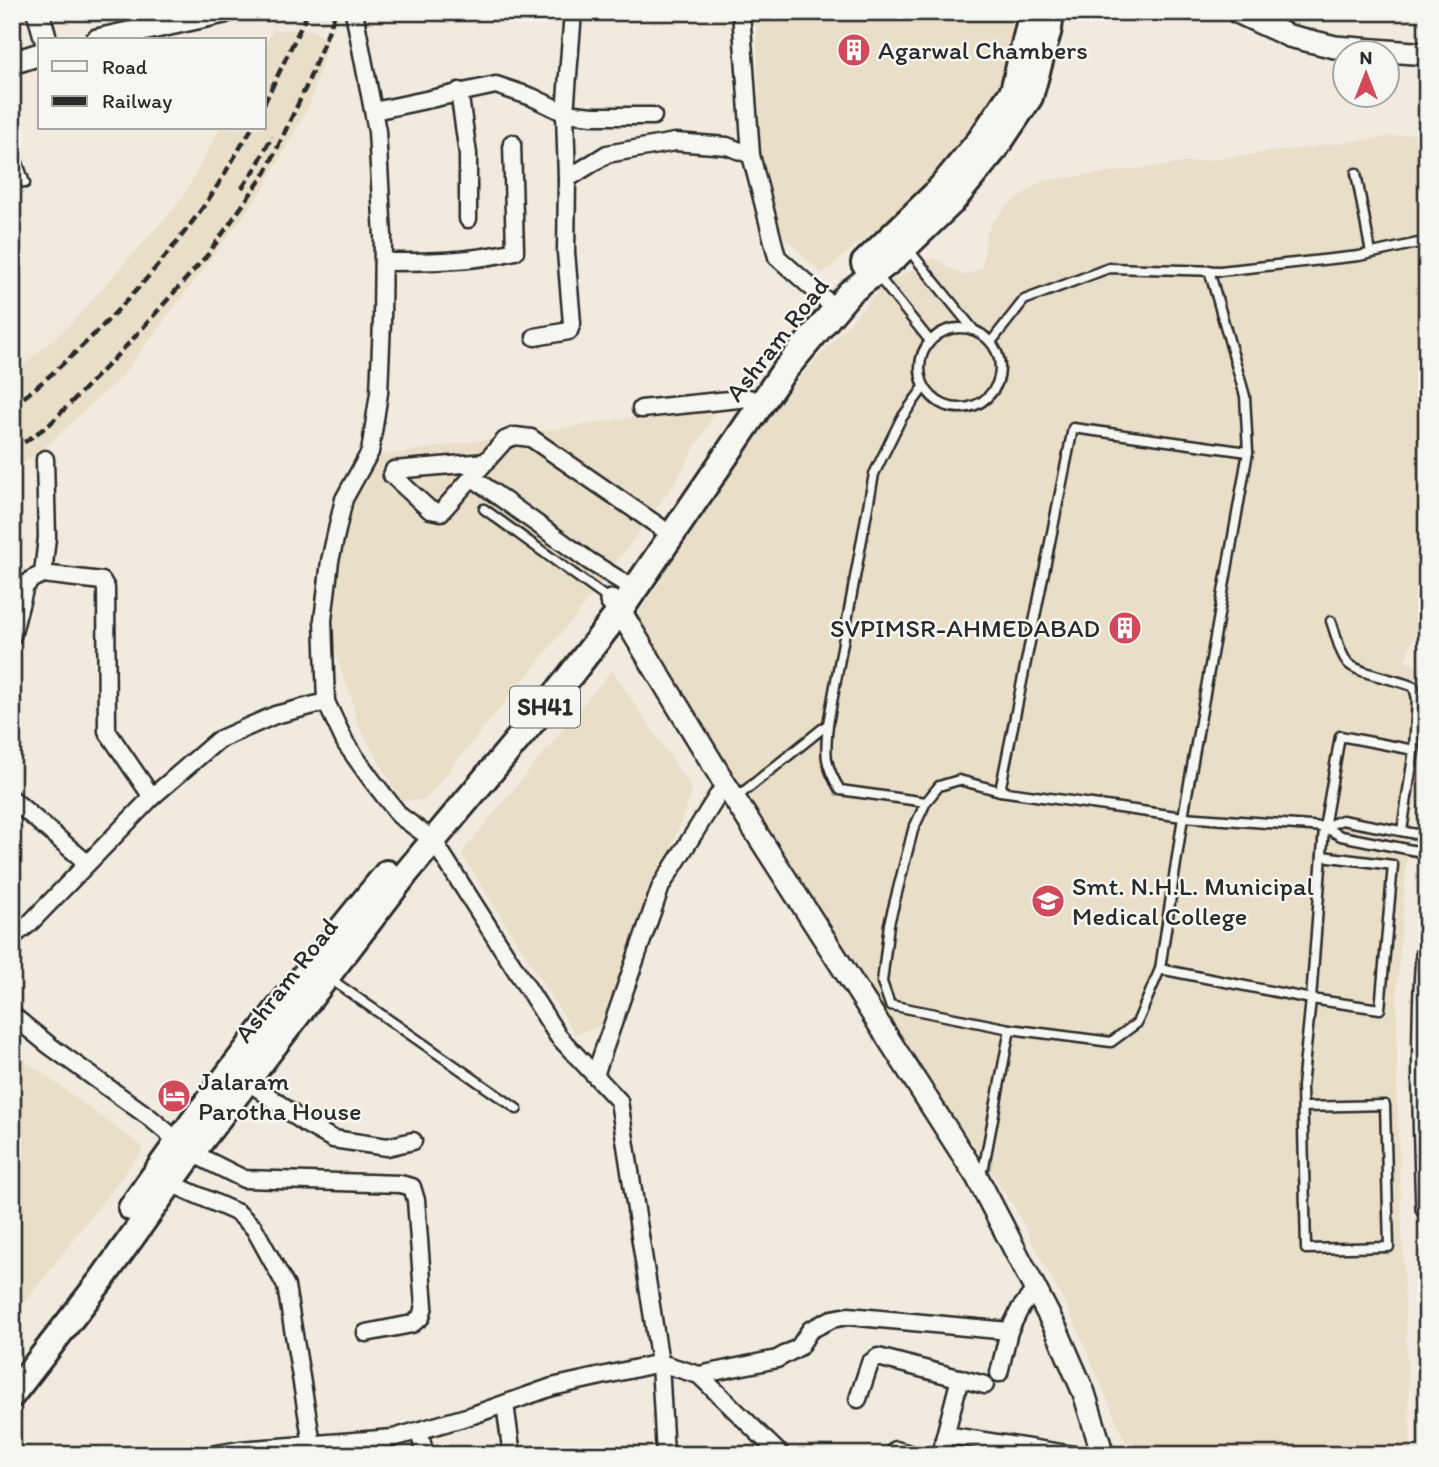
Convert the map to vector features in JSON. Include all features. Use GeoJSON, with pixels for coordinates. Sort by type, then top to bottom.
{"type":"FeatureCollection","features":[{"type":"Feature","properties":{"kind":"main road","name":"Ashram Road"},"geometry":{"type":"LineString","coordinates":[[618,598],[660,527],[773,364],[831,306],[849,292],[980,141],[1013,91],[1032,12]]}},
{"type":"Feature","properties":{"kind":"main road","name":"Ashram Road"},"geometry":{"type":"LineString","coordinates":[[870,267],[906,247],[952,202],[995,149],[1030,97],[1049,29],[1051,12]]}},
{"type":"Feature","properties":{"kind":"main road","name":"Ashram Road"},"geometry":{"type":"LineString","coordinates":[[12,1369],[184,1148],[338,932],[551,699],[618,598],[831,306]]}},
{"type":"Feature","properties":{"kind":"main road","name":"Ashram Road"},"geometry":{"type":"LineString","coordinates":[[12,1395],[102,1279],[170,1183],[184,1148],[247,1080],[327,976],[426,836]]}},
{"type":"Feature","properties":{"kind":"street"},"geometry":{"type":"LineString","coordinates":[[38,12],[45,38]]}},
{"type":"Feature","properties":{"kind":"street"},"geometry":{"type":"LineString","coordinates":[[106,38],[224,12]]}},
{"type":"Feature","properties":{"kind":"street"},"geometry":{"type":"LineString","coordinates":[[354,12],[374,111],[383,262],[379,393],[370,452],[344,499],[330,561],[323,620],[326,702],[346,744],[400,816],[426,836],[558,1036],[619,1101],[660,1363],[665,1455]]}},
{"type":"Feature","properties":{"kind":"street"},"geometry":{"type":"LineString","coordinates":[[535,337],[569,331],[572,323],[566,252],[568,179],[565,113],[573,12]]}},
{"type":"Feature","properties":{"kind":"street"},"geometry":{"type":"LineString","coordinates":[[741,12],[751,155],[777,257],[831,306]]}},
{"type":"Feature","properties":{"kind":"street"},"geometry":{"type":"LineString","coordinates":[[1237,12],[1289,36],[1335,47],[1425,53]]}},
{"type":"Feature","properties":{"kind":"street"},"geometry":{"type":"LineString","coordinates":[[12,63],[38,55]]}},
{"type":"Feature","properties":{"kind":"street"},"geometry":{"type":"LineString","coordinates":[[374,111],[496,85],[532,97],[565,113],[593,117],[653,116]]}},
{"type":"Feature","properties":{"kind":"street"},"geometry":{"type":"LineString","coordinates":[[459,92],[468,154],[468,219]]}},
{"type":"Feature","properties":{"kind":"street"},"geometry":{"type":"LineString","coordinates":[[383,262],[439,262],[490,257],[515,251],[512,142]]}},
{"type":"Feature","properties":{"kind":"street"},"geometry":{"type":"LineString","coordinates":[[568,179],[607,154],[675,142],[727,146],[751,155]]}},
{"type":"Feature","properties":{"kind":"street"},"geometry":{"type":"LineString","coordinates":[[641,409],[750,398]]}},
{"type":"Feature","properties":{"kind":"street"},"geometry":{"type":"LineString","coordinates":[[486,462],[392,472],[393,478],[436,513],[444,509],[508,438],[522,436],[531,438],[660,527]]}},
{"type":"Feature","properties":{"kind":"street"},"geometry":{"type":"LineString","coordinates":[[43,574],[47,537],[46,459]]}},
{"type":"Feature","properties":{"kind":"street"},"geometry":{"type":"LineString","coordinates":[[473,478],[589,561],[618,598],[729,791],[977,1177],[1036,1288],[1084,1393],[1102,1455]]}},
{"type":"Feature","properties":{"kind":"street"},"geometry":{"type":"LineString","coordinates":[[12,636],[19,586],[43,574],[102,581],[106,588],[107,731],[152,797]]}},
{"type":"Feature","properties":{"kind":"street"},"geometry":{"type":"LineString","coordinates":[[12,937],[29,924],[152,797],[218,740],[275,715],[326,702]]}},
{"type":"Feature","properties":{"kind":"street"},"geometry":{"type":"LineString","coordinates":[[595,1075],[661,886],[729,791]]}},
{"type":"Feature","properties":{"kind":"street"},"geometry":{"type":"LineString","coordinates":[[14,796],[87,863]]}},
{"type":"Feature","properties":{"kind":"street"},"geometry":{"type":"LineString","coordinates":[[1427,955],[1424,1129],[1427,1208]]}},
{"type":"Feature","properties":{"kind":"street"},"geometry":{"type":"LineString","coordinates":[[12,1015],[50,1046],[149,1117],[184,1148],[244,1179],[400,1184],[412,1187],[416,1200],[424,1306],[421,1317],[412,1324],[366,1333]]}},
{"type":"Feature","properties":{"kind":"street"},"geometry":{"type":"LineString","coordinates":[[247,1080],[306,1124],[333,1139],[387,1147],[414,1141]]}},
{"type":"Feature","properties":{"kind":"street"},"geometry":{"type":"LineString","coordinates":[[170,1183],[237,1213],[254,1228],[286,1286],[312,1444]]}},
{"type":"Feature","properties":{"kind":"street"},"geometry":{"type":"LineString","coordinates":[[999,1373],[1009,1331],[1020,1309],[1036,1288]]}},
{"type":"Feature","properties":{"kind":"street"},"geometry":{"type":"LineString","coordinates":[[699,1375],[777,1359],[799,1347],[810,1330],[832,1319],[848,1316],[1009,1331]]}},
{"type":"Feature","properties":{"kind":"street"},"geometry":{"type":"LineString","coordinates":[[858,1399],[870,1363],[878,1357],[985,1385]]}},
{"type":"Feature","properties":{"kind":"street"},"geometry":{"type":"LineString","coordinates":[[211,1455],[393,1438],[552,1387],[660,1363],[699,1375],[780,1455]]}},
{"type":"Feature","properties":{"kind":"street"},"geometry":{"type":"LineString","coordinates":[[940,1455],[960,1378]]}},
{"type":"Feature","properties":{"kind":"street"},"geometry":{"type":"LineString","coordinates":[[505,1404],[512,1455]]}},
{"type":"Feature","properties":{"kind":"street"},"geometry":{"type":"LineString","coordinates":[[419,1431],[425,1455]]}},
{"type":"Feature","properties":{"kind":"street"},"geometry":{"type":"LineString","coordinates":[[946,1435],[1074,1455]]}},
{"type":"Feature","properties":{"kind":"street"},"geometry":{"type":"LineString","coordinates":[[896,1450],[913,1455]]}},
{"type":"Feature","properties":{"kind":"lane"},"geometry":{"type":"LineString","coordinates":[[12,145],[25,183]]}},
{"type":"Feature","properties":{"kind":"lane"},"geometry":{"type":"LineString","coordinates":[[1356,173],[1371,253]]}},
{"type":"Feature","properties":{"kind":"lane"},"geometry":{"type":"LineString","coordinates":[[991,342],[1024,300],[1109,268],[1209,270],[1371,253],[1427,241]]}},
{"type":"Feature","properties":{"kind":"lane"},"geometry":{"type":"LineString","coordinates":[[906,247],[973,330],[991,342],[1001,363],[997,385],[983,402],[961,409],[939,403],[924,387],[919,363],[930,341],[950,329],[973,330]]}},
{"type":"Feature","properties":{"kind":"lane"},"geometry":{"type":"LineString","coordinates":[[870,267],[930,341]]}},
{"type":"Feature","properties":{"kind":"lane"},"geometry":{"type":"LineString","coordinates":[[1209,270],[1245,396],[1248,452],[1183,817],[1160,969],[1137,1023],[1111,1042],[1010,1029],[890,1005],[883,982],[889,924],[913,830],[926,802],[939,786],[959,780],[1000,791],[1183,817],[1325,827],[1341,836],[1427,853]]}},
{"type":"Feature","properties":{"kind":"lane"},"geometry":{"type":"LineString","coordinates":[[924,387],[901,419],[874,474],[828,724],[826,751],[828,771],[840,790],[926,802]]}},
{"type":"Feature","properties":{"kind":"lane"},"geometry":{"type":"LineString","coordinates":[[1000,791],[1073,428],[1248,452]]}},
{"type":"Feature","properties":{"kind":"lane"},"geometry":{"type":"LineString","coordinates":[[484,509],[618,598]]}},
{"type":"Feature","properties":{"kind":"lane"},"geometry":{"type":"LineString","coordinates":[[1331,621],[1345,661],[1352,667],[1403,681],[1414,687],[1417,699],[1414,750],[1402,831]]}},
{"type":"Feature","properties":{"kind":"lane"},"geometry":{"type":"LineString","coordinates":[[729,791],[828,724]]}},
{"type":"Feature","properties":{"kind":"lane"},"geometry":{"type":"LineString","coordinates":[[1304,1107],[1385,1105],[1389,1247],[1306,1249],[1302,1087],[1325,827],[1340,736],[1414,750]]}},
{"type":"Feature","properties":{"kind":"lane"},"geometry":{"type":"LineString","coordinates":[[1325,827],[1342,820],[1427,836]]}},
{"type":"Feature","properties":{"kind":"lane"},"geometry":{"type":"LineString","coordinates":[[1160,969],[1311,999],[1380,1009],[1393,865],[1322,856]]}},
{"type":"Feature","properties":{"kind":"lane"},"geometry":{"type":"LineString","coordinates":[[327,976],[517,1108]]}},
{"type":"Feature","properties":{"kind":"lane"},"geometry":{"type":"LineString","coordinates":[[977,1177],[984,1166],[1010,1029]]}},
{"type":"Feature","properties":{"kind":"shaded area"},"geometry":{"type":"Polygon","coordinates":[[[756,12],[1017,12],[996,99],[909,203],[821,274],[781,233],[761,151],[756,12]]]}},
{"type":"Feature","properties":{"kind":"shaded area"},"geometry":{"type":"Polygon","coordinates":[[[273,30],[313,30],[328,42],[309,106],[262,191],[122,376],[38,453],[12,472],[12,375],[72,323],[182,199],[219,130],[266,130],[266,43],[273,30]]]}},
{"type":"Feature","properties":{"kind":"shaded area"},"geometry":{"type":"Polygon","coordinates":[[[1427,132],[1427,598],[1405,661],[1427,669],[1427,713],[1406,866],[1397,989],[1397,1101],[1411,1455],[1131,1455],[1074,1321],[1017,1212],[968,1136],[926,1081],[731,771],[638,615],[775,406],[883,286],[933,258],[964,276],[982,268],[986,235],[993,221],[1008,205],[1042,181],[1427,132]]]}},
{"type":"Feature","properties":{"kind":"shaded area"},"geometry":{"type":"Polygon","coordinates":[[[720,404],[674,484],[590,598],[425,800],[401,800],[357,723],[351,696],[339,666],[332,630],[335,583],[344,524],[372,459],[720,404]]]}},
{"type":"Feature","properties":{"kind":"shaded area"},"geometry":{"type":"Polygon","coordinates":[[[612,670],[693,791],[600,1026],[575,1034],[462,855],[612,670]]]}},
{"type":"Feature","properties":{"kind":"shaded area"},"geometry":{"type":"Polygon","coordinates":[[[12,1051],[144,1148],[12,1319],[12,1051]]]}},
{"type":"Feature","properties":{"kind":"railway"},"geometry":{"type":"LineString","coordinates":[[266,100],[308,12]]}},
{"type":"Feature","properties":{"kind":"railway"},"geometry":{"type":"LineString","coordinates":[[12,451],[50,424],[132,340],[209,253],[266,172],[306,87],[336,12]]}},
{"type":"Feature","properties":{"kind":"railway"},"geometry":{"type":"LineString","coordinates":[[12,407],[64,363],[137,290],[208,200],[251,130]]}},
{"type":"Feature","properties":{"kind":"railway"},"geometry":{"type":"LineString","coordinates":[[242,188],[256,168],[272,136]]}},
{"type":"Feature","properties":{"kind":"place","name":"Agarwal Chambers"},"geometry":{"type":"Point","coordinates":[854,50]}},
{"type":"Feature","properties":{"kind":"place","name":"SVPIMSR-AHMEDABAD"},"geometry":{"type":"Point","coordinates":[1125,628]}},
{"type":"Feature","properties":{"kind":"place","name":"Smt. N.H.L. Municipal Medical College"},"geometry":{"type":"Point","coordinates":[1048,901]}},
{"type":"Feature","properties":{"kind":"place","name":"Jalaram Parotha House"},"geometry":{"type":"Point","coordinates":[174,1096]}}]}
